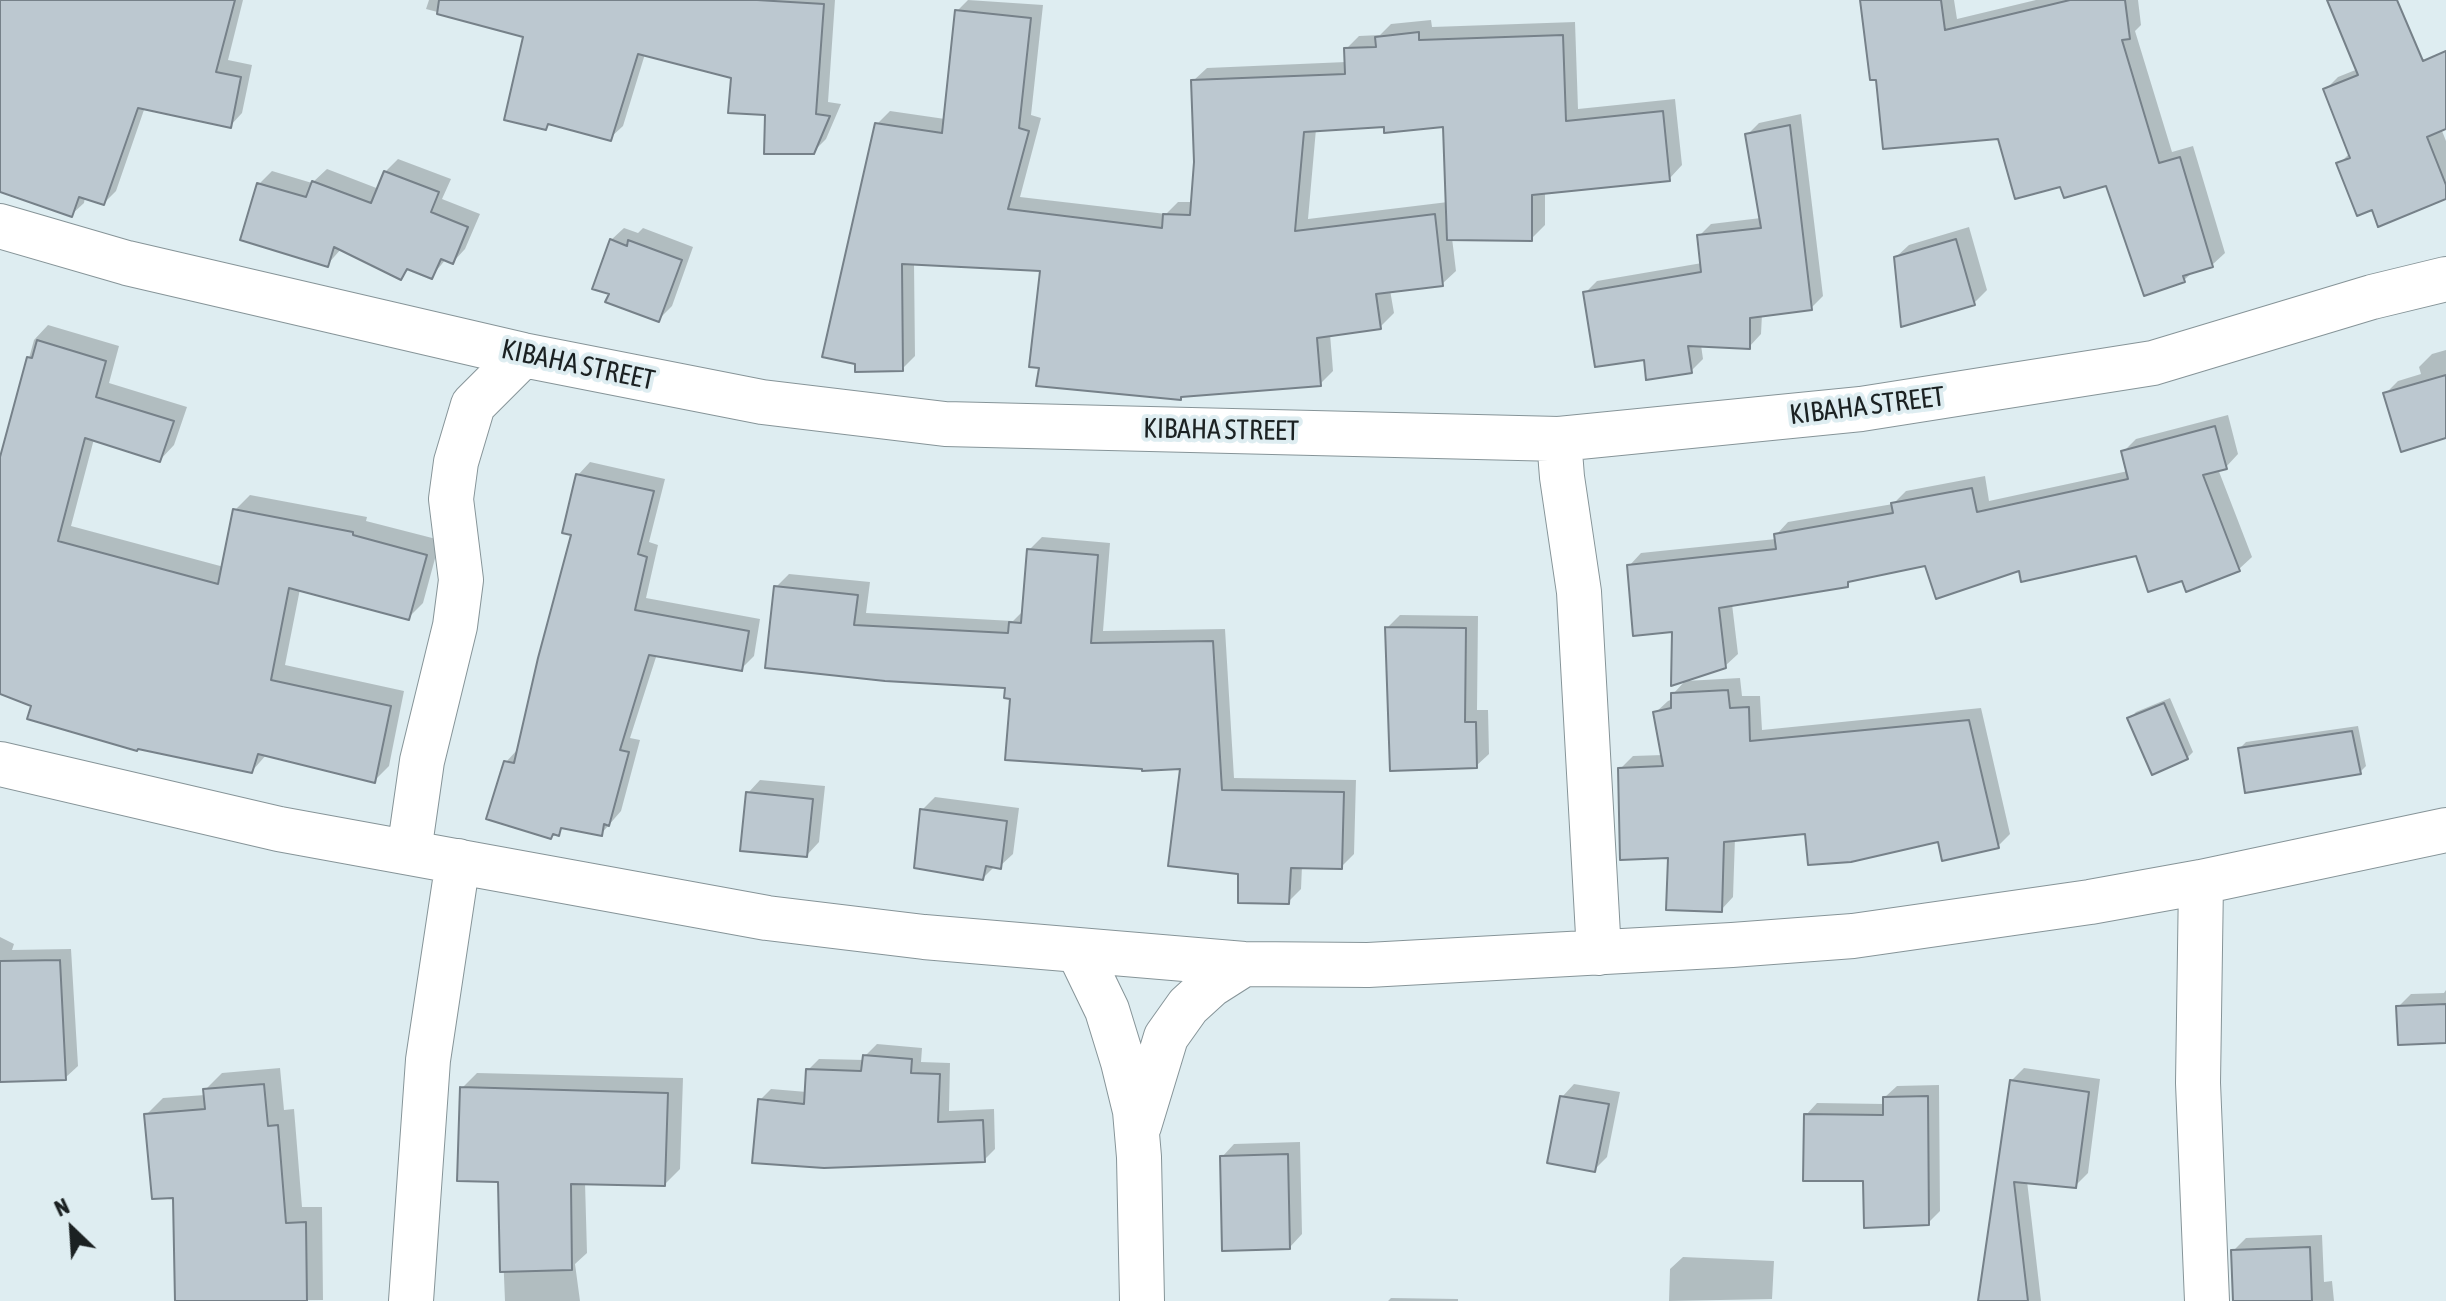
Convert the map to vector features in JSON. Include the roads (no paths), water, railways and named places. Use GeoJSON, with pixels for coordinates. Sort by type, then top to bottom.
{"type":"FeatureCollection","features":[{"type":"Feature","properties":{"kind":"street","name":"KIBAHA STREET"},"geometry":{"type":"LineString","coordinates":[[0,226],[127,263],[523,355],[762,402],[945,424],[1559,439],[1861,409],[2153,363],[2372,297],[2446,279]]}},
{"type":"Feature","properties":{"kind":"street"},"geometry":{"type":"LineString","coordinates":[[409,852],[422,761],[455,626],[461,580],[451,499],[456,462],[473,405],[523,355]]}},
{"type":"Feature","properties":{"kind":"street"},"geometry":{"type":"LineString","coordinates":[[1559,439],[1579,592],[1599,953]]}},
{"type":"Feature","properties":{"kind":"street"},"geometry":{"type":"LineString","coordinates":[[0,764],[279,829],[767,918],[924,937],[1244,964],[1368,965],[1853,936],[2090,902],[2201,882],[2446,830]]}},
{"type":"Feature","properties":{"kind":"street"},"geometry":{"type":"LineString","coordinates":[[411,1301],[428,1060],[458,861]]}},
{"type":"Feature","properties":{"kind":"street"},"geometry":{"type":"LineString","coordinates":[[2201,882],[2198,1083],[2207,1301]]}},
{"type":"Feature","properties":{"kind":"street"},"geometry":{"type":"LineString","coordinates":[[1078,950],[1107,1010],[1135,1111],[1142,1301]]}},
{"type":"Feature","properties":{"kind":"street"},"geometry":{"type":"LineString","coordinates":[[1137,1133],[1166,1037],[1188,1006],[1211,985],[1244,964]]}}]}
